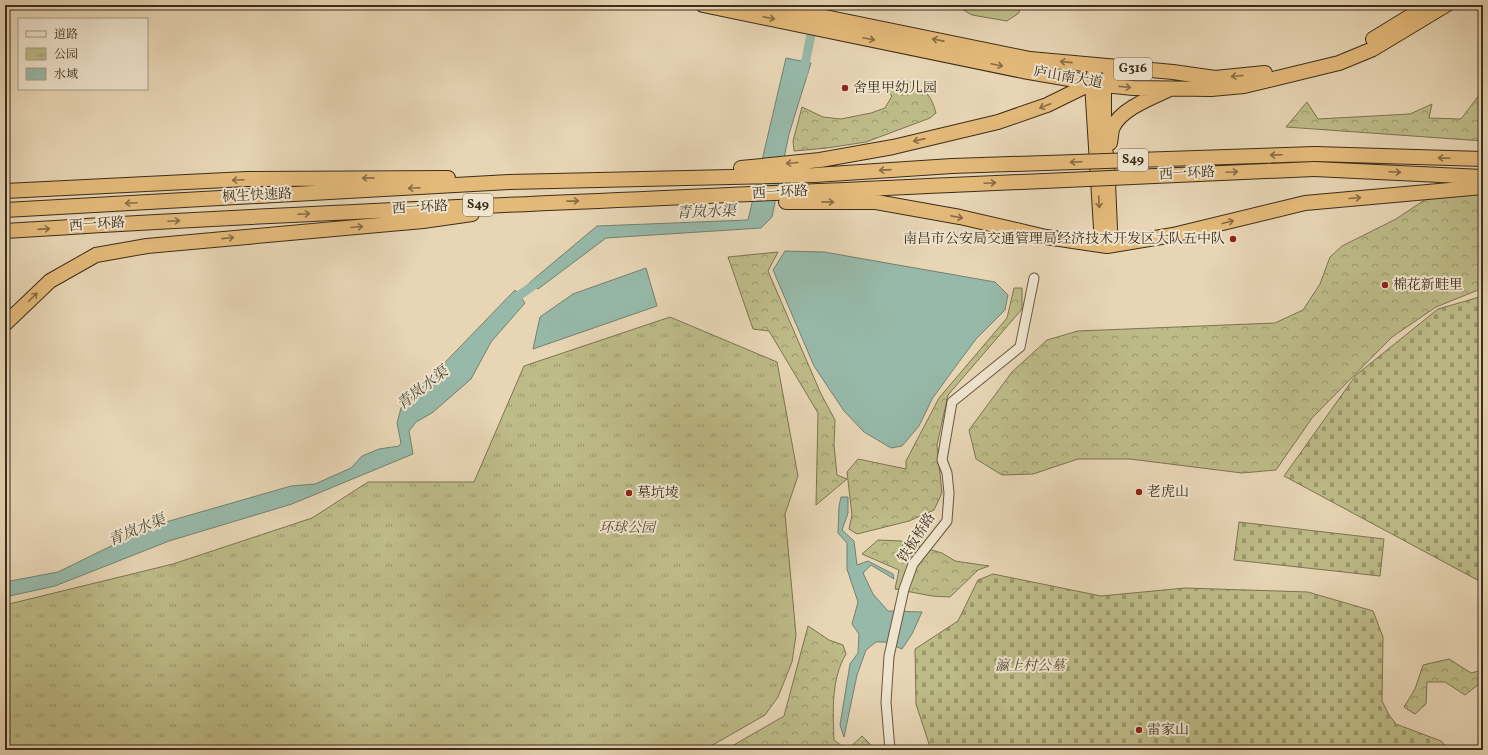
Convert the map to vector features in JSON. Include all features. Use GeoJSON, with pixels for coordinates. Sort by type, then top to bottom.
{"type":"FeatureCollection","features":[{"type":"Feature","properties":{"kind":"highway","name":"庐山南大道"},"geometry":{"type":"LineString","coordinates":[[703,5],[795,18],[1023,71],[1098,84],[1170,89],[1212,90],[1244,86],[1339,62],[1373,49],[1446,5]]}},
{"type":"Feature","properties":{"kind":"highway","name":"庐山南大道"},"geometry":{"type":"LineString","coordinates":[[766,5],[795,18]]}},
{"type":"Feature","properties":{"kind":"highway","name":"庐山南大道"},"geometry":{"type":"LineString","coordinates":[[829,25],[1030,59],[1115,68],[1174,72],[1214,78],[1259,75],[1310,62],[1347,50],[1372,39],[1429,5]]}},
{"type":"Feature","properties":{"kind":"highway"},"geometry":{"type":"LineString","coordinates":[[1095,65],[1104,144],[1108,159]]}},
{"type":"Feature","properties":{"kind":"highway"},"geometry":{"type":"LineString","coordinates":[[630,178],[820,160],[893,147],[998,122],[1047,105],[1098,84],[1115,68]]}},
{"type":"Feature","properties":{"kind":"highway"},"geometry":{"type":"LineString","coordinates":[[1098,84],[1101,228],[1107,246]]}},
{"type":"Feature","properties":{"kind":"highway"},"geometry":{"type":"LineString","coordinates":[[1107,246],[1110,229],[1108,159],[1113,127],[1121,116],[1138,104],[1170,89]]}},
{"type":"Feature","properties":{"kind":"highway","name":"西一环路"},"geometry":{"type":"LineString","coordinates":[[509,182],[630,178],[815,175],[952,166],[1315,154],[1483,159]]}},
{"type":"Feature","properties":{"kind":"highway","name":"西一环路"},"geometry":{"type":"LineString","coordinates":[[5,231],[548,202],[635,200],[1314,169],[1483,177]]}},
{"type":"Feature","properties":{"kind":"highway"},"geometry":{"type":"LineString","coordinates":[[5,191],[247,179],[430,177],[547,181]]}},
{"type":"Feature","properties":{"kind":"highway","name":"枫生快速路"},"geometry":{"type":"LineString","coordinates":[[5,210],[509,182]]}},
{"type":"Feature","properties":{"kind":"highway"},"geometry":{"type":"LineString","coordinates":[[5,186],[70,188]]}},
{"type":"Feature","properties":{"kind":"highway"},"geometry":{"type":"LineString","coordinates":[[635,200],[876,202],[960,217],[1046,237],[1107,246],[1173,235],[1305,203],[1483,187]]}},
{"type":"Feature","properties":{"kind":"highway"},"geometry":{"type":"LineString","coordinates":[[5,324],[50,281],[96,256],[147,246],[423,221],[548,202]]}},
{"type":"Feature","properties":{"kind":"street","name":"铁板桥路"},"geometry":{"type":"LineString","coordinates":[[890,750],[886,702],[889,656],[904,590],[913,564],[947,521],[950,493],[947,473],[942,460],[952,402],[1020,347],[1034,278]]}},
{"type":"Feature","properties":{"kind":"green space"},"geometry":{"type":"Polygon","coordinates":[[[910,5],[1020,5],[1019,13],[1007,21],[972,15],[960,8],[940,9],[910,5]]]}},
{"type":"Feature","properties":{"kind":"green space"},"geometry":{"type":"Polygon","coordinates":[[[903,79],[921,88],[928,95],[936,113],[930,118],[866,142],[794,151],[793,141],[802,107],[823,117],[841,119],[871,113],[885,108],[892,96],[884,89],[903,79]]]}},
{"type":"Feature","properties":{"kind":"green space"},"geometry":{"type":"Polygon","coordinates":[[[1483,90],[1483,141],[1286,127],[1307,102],[1318,119],[1410,114],[1432,104],[1429,118],[1461,119],[1483,90]]]}},
{"type":"Feature","properties":{"kind":"green space"},"geometry":{"type":"Polygon","coordinates":[[[1483,190],[1483,288],[1436,307],[1392,337],[1312,418],[1276,470],[1242,473],[1130,459],[1078,459],[1033,474],[1002,475],[976,459],[969,430],[1012,372],[1047,340],[1078,331],[1275,323],[1303,310],[1320,284],[1330,257],[1342,246],[1396,219],[1435,193],[1483,190]]]}},
{"type":"Feature","properties":{"kind":"green space"},"geometry":{"type":"Polygon","coordinates":[[[778,252],[768,271],[821,394],[835,420],[834,445],[837,475],[847,479],[816,505],[818,413],[769,331],[753,329],[728,257],[778,252]]]}},
{"type":"Feature","properties":{"kind":"green space"},"geometry":{"type":"Polygon","coordinates":[[[1014,288],[1022,288],[1022,309],[948,395],[937,445],[942,493],[934,510],[909,521],[857,534],[849,529],[852,515],[847,472],[858,459],[906,469],[906,461],[939,398],[1007,318],[1014,288]]]}},
{"type":"Feature","properties":{"kind":"green space"},"geometry":{"type":"Polygon","coordinates":[[[1483,296],[1483,583],[1284,476],[1356,375],[1438,309],[1483,296]]]}},
{"type":"Feature","properties":{"kind":"green space","name":"环球公园"},"geometry":{"type":"Polygon","coordinates":[[[670,317],[777,362],[798,476],[785,514],[796,635],[792,662],[778,697],[765,715],[704,750],[5,750],[5,605],[173,564],[312,518],[368,482],[474,482],[524,366],[670,317]]]}},
{"type":"Feature","properties":{"kind":"green space"},"geometry":{"type":"Polygon","coordinates":[[[1239,522],[1384,539],[1380,576],[1234,560],[1239,522]]]}},
{"type":"Feature","properties":{"kind":"green space"},"geometry":{"type":"Polygon","coordinates":[[[878,540],[901,541],[942,553],[955,561],[989,566],[978,570],[950,597],[932,596],[895,589],[899,570],[862,554],[878,540]]]}},
{"type":"Feature","properties":{"kind":"green space","name":"瀛上村公墓"},"geometry":{"type":"Polygon","coordinates":[[[993,574],[1101,596],[1185,588],[1308,592],[1373,611],[1383,637],[1382,701],[1389,715],[1396,724],[1441,741],[1450,750],[931,750],[916,704],[915,649],[958,621],[978,580],[993,574]]]}},
{"type":"Feature","properties":{"kind":"green space"},"geometry":{"type":"Polygon","coordinates":[[[808,626],[829,640],[843,645],[846,654],[841,664],[835,685],[833,718],[834,740],[847,750],[725,750],[784,716],[808,626]]]}},
{"type":"Feature","properties":{"kind":"green space"},"geometry":{"type":"Polygon","coordinates":[[[1449,659],[1471,673],[1483,670],[1483,681],[1465,695],[1445,682],[1427,682],[1426,704],[1415,714],[1404,707],[1415,689],[1423,665],[1449,659]]]}},
{"type":"Feature","properties":{"kind":"green space"},"geometry":{"type":"Polygon","coordinates":[[[862,736],[872,746],[872,750],[847,750],[862,736]]]}},
{"type":"Feature","properties":{"kind":"water"},"geometry":{"type":"Polygon","coordinates":[[[786,58],[811,63],[789,134],[772,217],[761,228],[606,238],[538,289],[529,283],[597,226],[748,220],[786,58]]]}},
{"type":"Feature","properties":{"kind":"water"},"geometry":{"type":"Polygon","coordinates":[[[785,251],[824,252],[995,282],[1008,295],[1005,310],[976,339],[953,370],[932,399],[919,426],[902,446],[891,448],[864,432],[844,411],[814,366],[773,270],[785,251]]]}},
{"type":"Feature","properties":{"kind":"water"},"geometry":{"type":"Polygon","coordinates":[[[646,268],[657,306],[533,349],[540,317],[573,294],[646,268]]]}},
{"type":"Feature","properties":{"kind":"water"},"geometry":{"type":"Polygon","coordinates":[[[515,290],[525,303],[491,342],[471,379],[432,413],[416,422],[409,431],[413,454],[292,504],[169,541],[55,586],[5,597],[5,582],[58,572],[152,526],[291,486],[315,484],[351,468],[362,456],[379,449],[399,446],[401,443],[397,423],[401,408],[515,290]]]}},
{"type":"Feature","properties":{"kind":"water"},"geometry":{"type":"Polygon","coordinates":[[[841,497],[848,497],[848,513],[842,530],[854,541],[857,565],[868,561],[893,574],[894,579],[871,565],[863,573],[873,594],[888,611],[922,612],[912,634],[902,649],[885,642],[876,642],[866,650],[857,675],[844,737],[840,725],[850,664],[858,653],[859,634],[852,624],[858,602],[847,569],[847,543],[838,533],[839,506],[841,497]]]}},
{"type":"Feature","properties":{"kind":"waterway","name":"青岚水渠"},"geometry":{"type":"LineString","coordinates":[[803,74],[817,5]]}},
{"type":"Feature","properties":{"kind":"waterway","name":"青岚水渠"},"geometry":{"type":"LineString","coordinates":[[510,302],[542,279]]}},
{"type":"Feature","properties":{"kind":"place","name":"舍里甲幼儿园"},"geometry":{"type":"Point","coordinates":[845,88]}},
{"type":"Feature","properties":{"kind":"place","name":"南昌市公安局交通管理局经济技术开发区大队五中队"},"geometry":{"type":"Point","coordinates":[1233,239]}},
{"type":"Feature","properties":{"kind":"place","name":"棉花新畦里"},"geometry":{"type":"Point","coordinates":[1385,285]}},
{"type":"Feature","properties":{"kind":"place","name":"老虎山"},"geometry":{"type":"Point","coordinates":[1139,492]}},
{"type":"Feature","properties":{"kind":"place","name":"墓坑堎"},"geometry":{"type":"Point","coordinates":[629,493]}},
{"type":"Feature","properties":{"kind":"place","name":"雷家山"},"geometry":{"type":"Point","coordinates":[1139,730]}}]}
